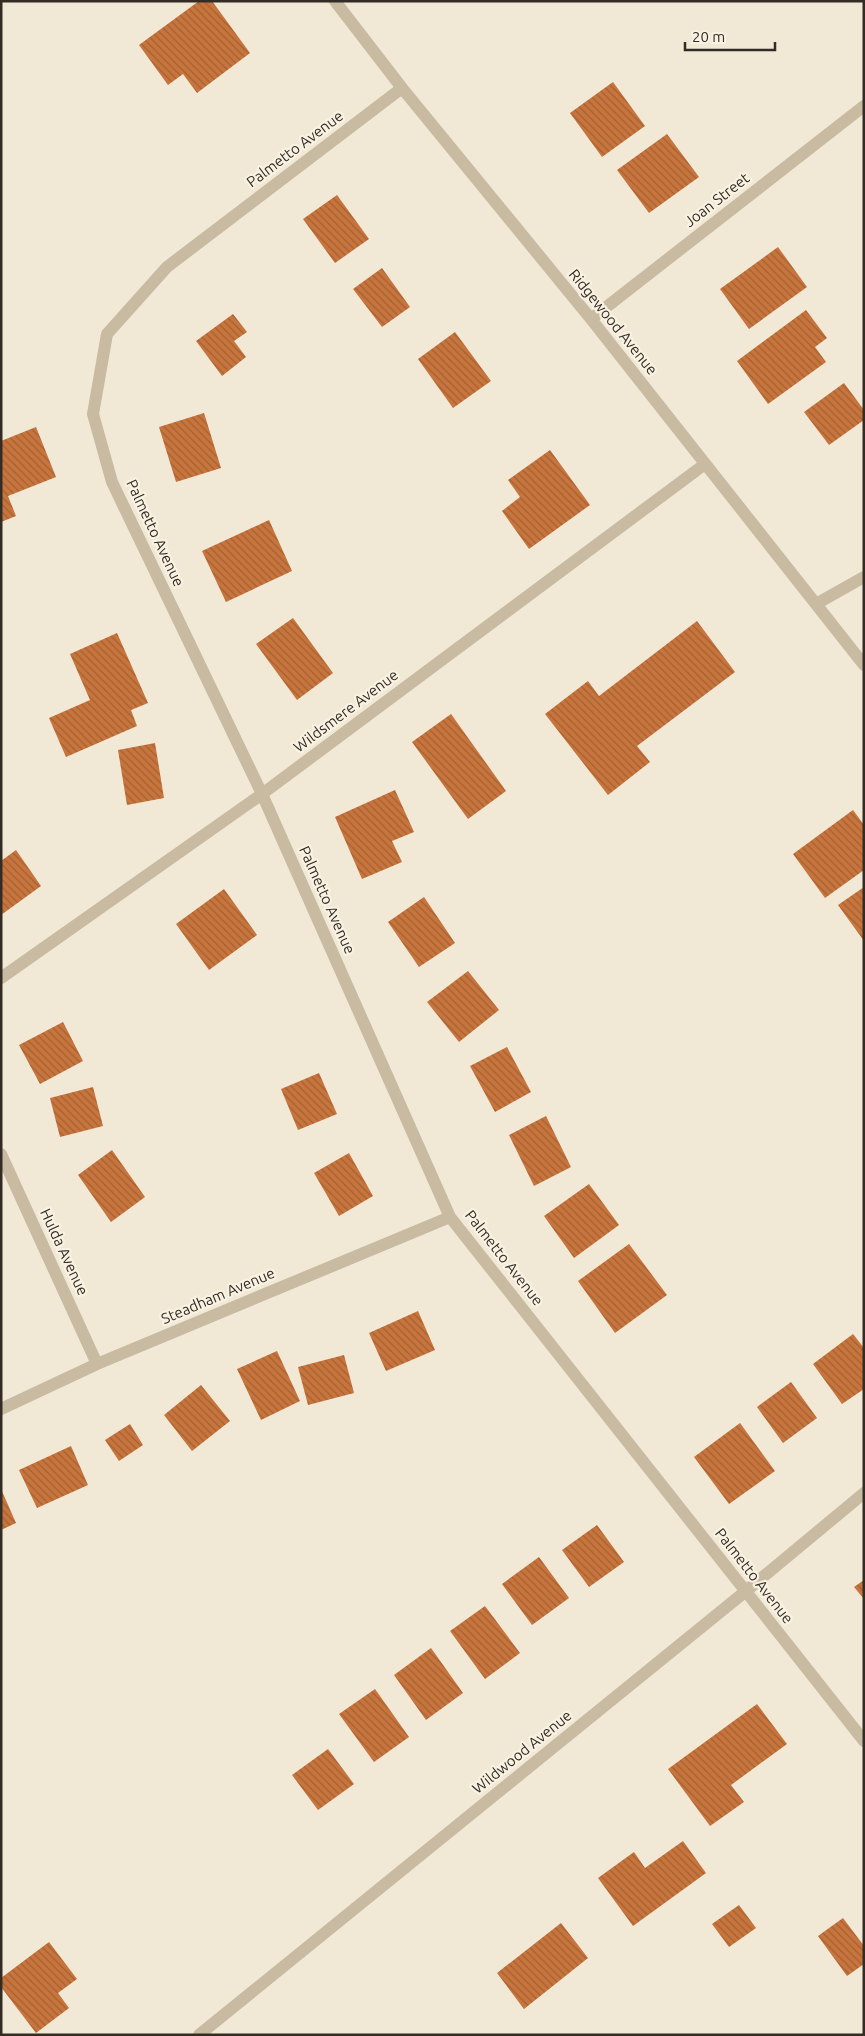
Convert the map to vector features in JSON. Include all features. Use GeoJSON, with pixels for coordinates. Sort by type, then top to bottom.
{"type":"FeatureCollection","features":[{"type":"Feature","properties":{"kind":"street","name":"Ridgewood Avenue"},"geometry":{"type":"LineString","coordinates":[[335,1],[402,88],[591,319],[864,664]]}},
{"type":"Feature","properties":{"kind":"street","name":"Palmetto Avenue"},"geometry":{"type":"LineString","coordinates":[[402,88],[167,266],[107,334],[94,414],[112,482],[262,794],[450,1217],[864,1741]]}},
{"type":"Feature","properties":{"kind":"street","name":"Joan Street"},"geometry":{"type":"LineString","coordinates":[[591,319],[864,106]]}},
{"type":"Feature","properties":{"kind":"street","name":"Wildsmere Avenue"},"geometry":{"type":"LineString","coordinates":[[1,978],[262,794],[705,464]]}},
{"type":"Feature","properties":{"kind":"street"},"geometry":{"type":"LineString","coordinates":[[816,604],[864,577]]}},
{"type":"Feature","properties":{"kind":"street","name":"Hulda Avenue"},"geometry":{"type":"LineString","coordinates":[[1,1154],[97,1364]]}},
{"type":"Feature","properties":{"kind":"street","name":"Steadham Avenue"},"geometry":{"type":"LineString","coordinates":[[1,1409],[97,1364],[450,1217]]}},
{"type":"Feature","properties":{"kind":"street","name":"Wildwood Avenue"},"geometry":{"type":"LineString","coordinates":[[200,2035],[864,1493]]}},
{"type":"Feature","properties":{"kind":"building"},"geometry":{"type":"Polygon","coordinates":[[[199,1],[212,1],[250,53],[197,93],[183,74],[168,85],[139,45],[199,1]]]}},
{"type":"Feature","properties":{"kind":"building"},"geometry":{"type":"Polygon","coordinates":[[[613,82],[645,126],[602,157],[570,113],[613,82]]]}},
{"type":"Feature","properties":{"kind":"building"},"geometry":{"type":"Polygon","coordinates":[[[667,134],[699,177],[649,213],[617,170],[667,134]]]}},
{"type":"Feature","properties":{"kind":"building"},"geometry":{"type":"Polygon","coordinates":[[[337,195],[369,239],[335,263],[303,219],[337,195]]]}},
{"type":"Feature","properties":{"kind":"building"},"geometry":{"type":"Polygon","coordinates":[[[778,247],[807,287],[749,329],[720,289],[778,247]]]}},
{"type":"Feature","properties":{"kind":"building"},"geometry":{"type":"Polygon","coordinates":[[[382,268],[410,307],[382,327],[353,289],[382,268]]]}},
{"type":"Feature","properties":{"kind":"building"},"geometry":{"type":"Polygon","coordinates":[[[806,310],[827,338],[815,347],[826,362],[768,404],[737,361],[806,310]]]}},
{"type":"Feature","properties":{"kind":"building"},"geometry":{"type":"Polygon","coordinates":[[[233,314],[247,332],[234,341],[246,357],[222,376],[196,341],[233,314]]]}},
{"type":"Feature","properties":{"kind":"building"},"geometry":{"type":"Polygon","coordinates":[[[455,332],[491,381],[453,408],[418,359],[455,332]]]}},
{"type":"Feature","properties":{"kind":"building"},"geometry":{"type":"Polygon","coordinates":[[[844,383],[864,410],[864,420],[829,445],[804,412],[844,383]]]}},
{"type":"Feature","properties":{"kind":"building"},"geometry":{"type":"Polygon","coordinates":[[[204,413],[221,468],[176,482],[159,427],[204,413]]]}},
{"type":"Feature","properties":{"kind":"building"},"geometry":{"type":"Polygon","coordinates":[[[36,427],[56,477],[8,496],[16,516],[1,522],[1,441],[36,427]]]}},
{"type":"Feature","properties":{"kind":"building"},"geometry":{"type":"Polygon","coordinates":[[[550,450],[590,505],[529,549],[502,511],[520,497],[508,480],[550,450]]]}},
{"type":"Feature","properties":{"kind":"building"},"geometry":{"type":"Polygon","coordinates":[[[269,520],[292,571],[226,602],[202,551],[269,520]]]}},
{"type":"Feature","properties":{"kind":"building"},"geometry":{"type":"Polygon","coordinates":[[[293,618],[333,673],[297,700],[256,644],[293,618]]]}},
{"type":"Feature","properties":{"kind":"building"},"geometry":{"type":"Polygon","coordinates":[[[697,621],[735,672],[637,746],[650,762],[608,795],[545,714],[588,681],[599,696],[697,621]]]}},
{"type":"Feature","properties":{"kind":"building"},"geometry":{"type":"Polygon","coordinates":[[[117,633],[148,703],[131,710],[137,726],[66,757],[49,718],[90,700],[70,654],[117,633]]]}},
{"type":"Feature","properties":{"kind":"building"},"geometry":{"type":"Polygon","coordinates":[[[451,714],[506,791],[468,819],[412,742],[451,714]]]}},
{"type":"Feature","properties":{"kind":"building"},"geometry":{"type":"Polygon","coordinates":[[[155,743],[164,798],[127,805],[118,750],[155,743]]]}},
{"type":"Feature","properties":{"kind":"building"},"geometry":{"type":"Polygon","coordinates":[[[395,790],[414,832],[392,841],[402,862],[362,879],[335,817],[395,790]]]}},
{"type":"Feature","properties":{"kind":"building"},"geometry":{"type":"Polygon","coordinates":[[[853,810],[864,825],[864,870],[825,898],[793,854],[853,810]]]}},
{"type":"Feature","properties":{"kind":"building"},"geometry":{"type":"Polygon","coordinates":[[[16,850],[41,886],[1,915],[1,861],[16,850]]]}},
{"type":"Feature","properties":{"kind":"building"},"geometry":{"type":"Polygon","coordinates":[[[864,887],[864,941],[838,905],[864,887]]]}},
{"type":"Feature","properties":{"kind":"building"},"geometry":{"type":"Polygon","coordinates":[[[224,889],[257,935],[209,970],[176,924],[224,889]]]}},
{"type":"Feature","properties":{"kind":"building"},"geometry":{"type":"Polygon","coordinates":[[[424,897],[455,943],[419,967],[388,922],[424,897]]]}},
{"type":"Feature","properties":{"kind":"building"},"geometry":{"type":"Polygon","coordinates":[[[468,971],[499,1010],[459,1042],[427,1002],[468,971]]]}},
{"type":"Feature","properties":{"kind":"building"},"geometry":{"type":"Polygon","coordinates":[[[63,1022],[83,1061],[40,1084],[19,1045],[63,1022]]]}},
{"type":"Feature","properties":{"kind":"building"},"geometry":{"type":"Polygon","coordinates":[[[507,1047],[531,1092],[495,1112],[470,1066],[507,1047]]]}},
{"type":"Feature","properties":{"kind":"building"},"geometry":{"type":"Polygon","coordinates":[[[319,1073],[337,1114],[298,1130],[281,1089],[319,1073]]]}},
{"type":"Feature","properties":{"kind":"building"},"geometry":{"type":"Polygon","coordinates":[[[93,1087],[103,1126],[60,1137],[50,1098],[93,1087]]]}},
{"type":"Feature","properties":{"kind":"building"},"geometry":{"type":"Polygon","coordinates":[[[546,1116],[571,1167],[534,1186],[509,1135],[546,1116]]]}},
{"type":"Feature","properties":{"kind":"building"},"geometry":{"type":"Polygon","coordinates":[[[112,1150],[145,1197],[111,1222],[78,1175],[112,1150]]]}},
{"type":"Feature","properties":{"kind":"building"},"geometry":{"type":"Polygon","coordinates":[[[349,1153],[373,1196],[339,1216],[314,1173],[349,1153]]]}},
{"type":"Feature","properties":{"kind":"building"},"geometry":{"type":"Polygon","coordinates":[[[589,1184],[619,1225],[574,1258],[544,1216],[589,1184]]]}},
{"type":"Feature","properties":{"kind":"building"},"geometry":{"type":"Polygon","coordinates":[[[629,1244],[667,1295],[615,1333],[578,1281],[629,1244]]]}},
{"type":"Feature","properties":{"kind":"building"},"geometry":{"type":"Polygon","coordinates":[[[418,1311],[435,1350],[386,1371],[369,1333],[418,1311]]]}},
{"type":"Feature","properties":{"kind":"building"},"geometry":{"type":"Polygon","coordinates":[[[853,1334],[864,1348],[864,1389],[842,1404],[813,1364],[853,1334]]]}},
{"type":"Feature","properties":{"kind":"building"},"geometry":{"type":"Polygon","coordinates":[[[277,1351],[300,1401],[261,1420],[237,1369],[277,1351]]]}},
{"type":"Feature","properties":{"kind":"building"},"geometry":{"type":"Polygon","coordinates":[[[344,1355],[354,1393],[308,1405],[298,1367],[344,1355]]]}},
{"type":"Feature","properties":{"kind":"building"},"geometry":{"type":"Polygon","coordinates":[[[791,1382],[817,1418],[783,1443],[757,1407],[791,1382]]]}},
{"type":"Feature","properties":{"kind":"building"},"geometry":{"type":"Polygon","coordinates":[[[201,1385],[230,1421],[192,1451],[164,1415],[201,1385]]]}},
{"type":"Feature","properties":{"kind":"building"},"geometry":{"type":"Polygon","coordinates":[[[740,1423],[775,1471],[729,1504],[694,1457],[740,1423]]]}},
{"type":"Feature","properties":{"kind":"building"},"geometry":{"type":"Polygon","coordinates":[[[130,1424],[143,1445],[119,1461],[105,1440],[130,1424]]]}},
{"type":"Feature","properties":{"kind":"building"},"geometry":{"type":"Polygon","coordinates":[[[71,1446],[88,1485],[37,1508],[19,1470],[71,1446]]]}},
{"type":"Feature","properties":{"kind":"building"},"geometry":{"type":"Polygon","coordinates":[[[1,1489],[16,1523],[1,1530],[1,1489]]]}},
{"type":"Feature","properties":{"kind":"building"},"geometry":{"type":"Polygon","coordinates":[[[597,1525],[624,1562],[589,1587],[562,1550],[597,1525]]]}},
{"type":"Feature","properties":{"kind":"building"},"geometry":{"type":"Polygon","coordinates":[[[539,1557],[569,1598],[532,1625],[502,1584],[539,1557]]]}},
{"type":"Feature","properties":{"kind":"building"},"geometry":{"type":"Polygon","coordinates":[[[864,1580],[864,1599],[854,1587],[864,1580]]]}},
{"type":"Feature","properties":{"kind":"building"},"geometry":{"type":"Polygon","coordinates":[[[485,1606],[520,1653],[485,1679],[450,1631],[485,1606]]]}},
{"type":"Feature","properties":{"kind":"building"},"geometry":{"type":"Polygon","coordinates":[[[431,1648],[463,1693],[426,1720],[394,1675],[431,1648]]]}},
{"type":"Feature","properties":{"kind":"building"},"geometry":{"type":"Polygon","coordinates":[[[375,1689],[409,1737],[374,1762],[339,1714],[375,1689]]]}},
{"type":"Feature","properties":{"kind":"building"},"geometry":{"type":"Polygon","coordinates":[[[757,1704],[787,1744],[731,1785],[744,1802],[710,1826],[668,1769],[757,1704]]]}},
{"type":"Feature","properties":{"kind":"building"},"geometry":{"type":"Polygon","coordinates":[[[328,1749],[354,1784],[318,1810],[292,1775],[328,1749]]]}},
{"type":"Feature","properties":{"kind":"building"},"geometry":{"type":"Polygon","coordinates":[[[683,1841],[706,1873],[633,1926],[598,1878],[634,1852],[645,1868],[683,1841]]]}},
{"type":"Feature","properties":{"kind":"building"},"geometry":{"type":"Polygon","coordinates":[[[739,1905],[756,1928],[729,1947],[712,1924],[739,1905]]]}},
{"type":"Feature","properties":{"kind":"building"},"geometry":{"type":"Polygon","coordinates":[[[843,1918],[864,1946],[864,1964],[847,1976],[818,1936],[843,1918]]]}},
{"type":"Feature","properties":{"kind":"building"},"geometry":{"type":"Polygon","coordinates":[[[561,1923],[588,1958],[524,2009],[497,1973],[561,1923]]]}},
{"type":"Feature","properties":{"kind":"building"},"geometry":{"type":"Polygon","coordinates":[[[49,1942],[77,1979],[58,1993],[69,2008],[36,2033],[1,1987],[1,1978],[49,1942]]]}}]}
